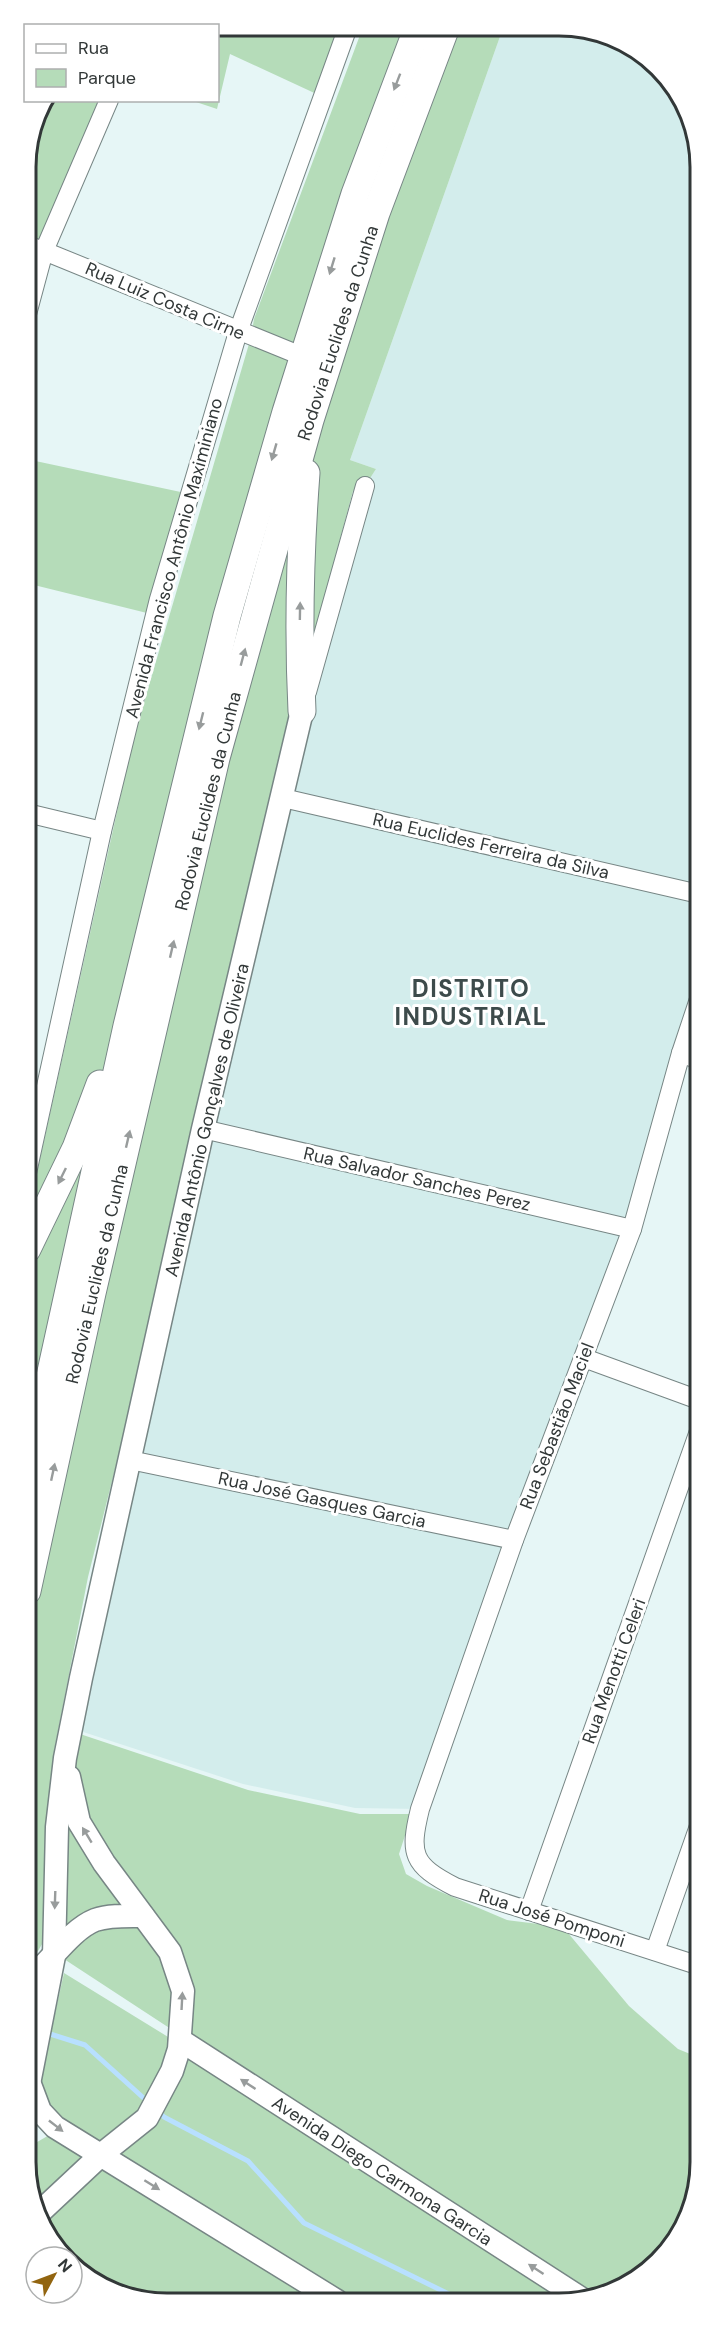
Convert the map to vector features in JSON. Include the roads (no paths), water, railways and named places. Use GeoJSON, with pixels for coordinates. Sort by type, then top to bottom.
{"type":"FeatureCollection","features":[{"type":"Feature","properties":{"kind":"highway","name":"Rodovia Euclides da Cunha"},"geometry":{"type":"LineString","coordinates":[[36,1440],[126,1026],[227,616],[303,357],[355,194],[415,36]]}},
{"type":"Feature","properties":{"kind":"highway","name":"Rodovia Euclides da Cunha"},"geometry":{"type":"LineString","coordinates":[[36,1550],[92,1293],[216,759],[310,420],[376,213],[443,36]]}},
{"type":"Feature","properties":{"kind":"highway"},"geometry":{"type":"LineString","coordinates":[[302,711],[299,639],[300,560],[310,420]]}},
{"type":"Feature","properties":{"kind":"highway"},"geometry":{"type":"LineString","coordinates":[[36,1230],[76,1148],[106,1069],[126,1026]]}},
{"type":"Feature","properties":{"kind":"main road","name":"Avenida Antônio Gonçalves de Oliveira"},"geometry":{"type":"LineString","coordinates":[[36,2051],[54,1956],[57,1827],[65,1758],[203,1129],[302,711]]}},
{"type":"Feature","properties":{"kind":"main road","name":"Avenida Antônio Gonçalves de Oliveira"},"geometry":{"type":"LineString","coordinates":[[44,2208],[102,2154],[147,2118],[172,2071],[180,2040],[183,1991],[170,1952],[104,1863],[79,1822],[65,1758]]}},
{"type":"Feature","properties":{"kind":"main road"},"geometry":{"type":"LineString","coordinates":[[36,1974],[80,1930],[96,1920],[143,1916]]}},
{"type":"Feature","properties":{"kind":"main road","name":"Avenida Diego Carmona Garcia"},"geometry":{"type":"LineString","coordinates":[[180,2040],[571,2292]]}},
{"type":"Feature","properties":{"kind":"main road"},"geometry":{"type":"LineString","coordinates":[[36,2102],[40,2111],[55,2127],[324,2293]]}},
{"type":"Feature","properties":{"kind":"street","name":"Avenida Francisco Antônio Maximiniano"},"geometry":{"type":"LineString","coordinates":[[36,1132],[102,831],[159,598],[238,332],[345,36]]}},
{"type":"Feature","properties":{"kind":"street"},"geometry":{"type":"LineString","coordinates":[[36,281],[44,251],[108,102]]}},
{"type":"Feature","properties":{"kind":"street","name":"Rua Luiz Costa Cirne"},"geometry":{"type":"LineString","coordinates":[[36,248],[303,357]]}},
{"type":"Feature","properties":{"kind":"street","name":"Avenida Antônio Gonçalves de Oliveira"},"geometry":{"type":"LineString","coordinates":[[302,711],[366,486]]}},
{"type":"Feature","properties":{"kind":"street","name":"Rua Euclides Ferreira da Silva"},"geometry":{"type":"LineString","coordinates":[[283,798],[690,892]]}},
{"type":"Feature","properties":{"kind":"street"},"geometry":{"type":"LineString","coordinates":[[36,815],[102,831]]}},
{"type":"Feature","properties":{"kind":"street","name":"Rua Sebastião Maciel"},"geometry":{"type":"LineString","coordinates":[[415,1852],[413,1839],[420,1809],[513,1540],[632,1229],[690,1026]]}},
{"type":"Feature","properties":{"kind":"street"},"geometry":{"type":"LineString","coordinates":[[681,1053],[690,1056]]}},
{"type":"Feature","properties":{"kind":"street","name":"Rua Salvador Sanches Perez"},"geometry":{"type":"LineString","coordinates":[[203,1129],[632,1229]]}},
{"type":"Feature","properties":{"kind":"street"},"geometry":{"type":"LineString","coordinates":[[584,1359],[690,1397]]}},
{"type":"Feature","properties":{"kind":"street","name":"Rua Menotti Celeri"},"geometry":{"type":"LineString","coordinates":[[529,1911],[690,1456]]}},
{"type":"Feature","properties":{"kind":"street","name":"Rua José Gasques Garcia"},"geometry":{"type":"LineString","coordinates":[[130,1460],[513,1540]]}},
{"type":"Feature","properties":{"kind":"street"},"geometry":{"type":"LineString","coordinates":[[655,1951],[690,1851]]}},
{"type":"Feature","properties":{"kind":"street","name":"Rua José Pomponi"},"geometry":{"type":"LineString","coordinates":[[415,1852],[422,1865],[434,1876],[455,1887],[690,1963]]}},
{"type":"Feature","properties":{"kind":"waterway"},"geometry":{"type":"LineString","coordinates":[[44,2032],[85,2045],[148,2102]]}},
{"type":"Feature","properties":{"kind":"waterway"},"geometry":{"type":"LineString","coordinates":[[157,2110],[164,2117],[248,2161],[304,2223],[447,2293]]}},
{"type":"Feature","properties":{"kind":"district","name":"DISTRITO INDUSTRIAL"},"geometry":{"type":"Point","coordinates":[471,1002]}}]}
